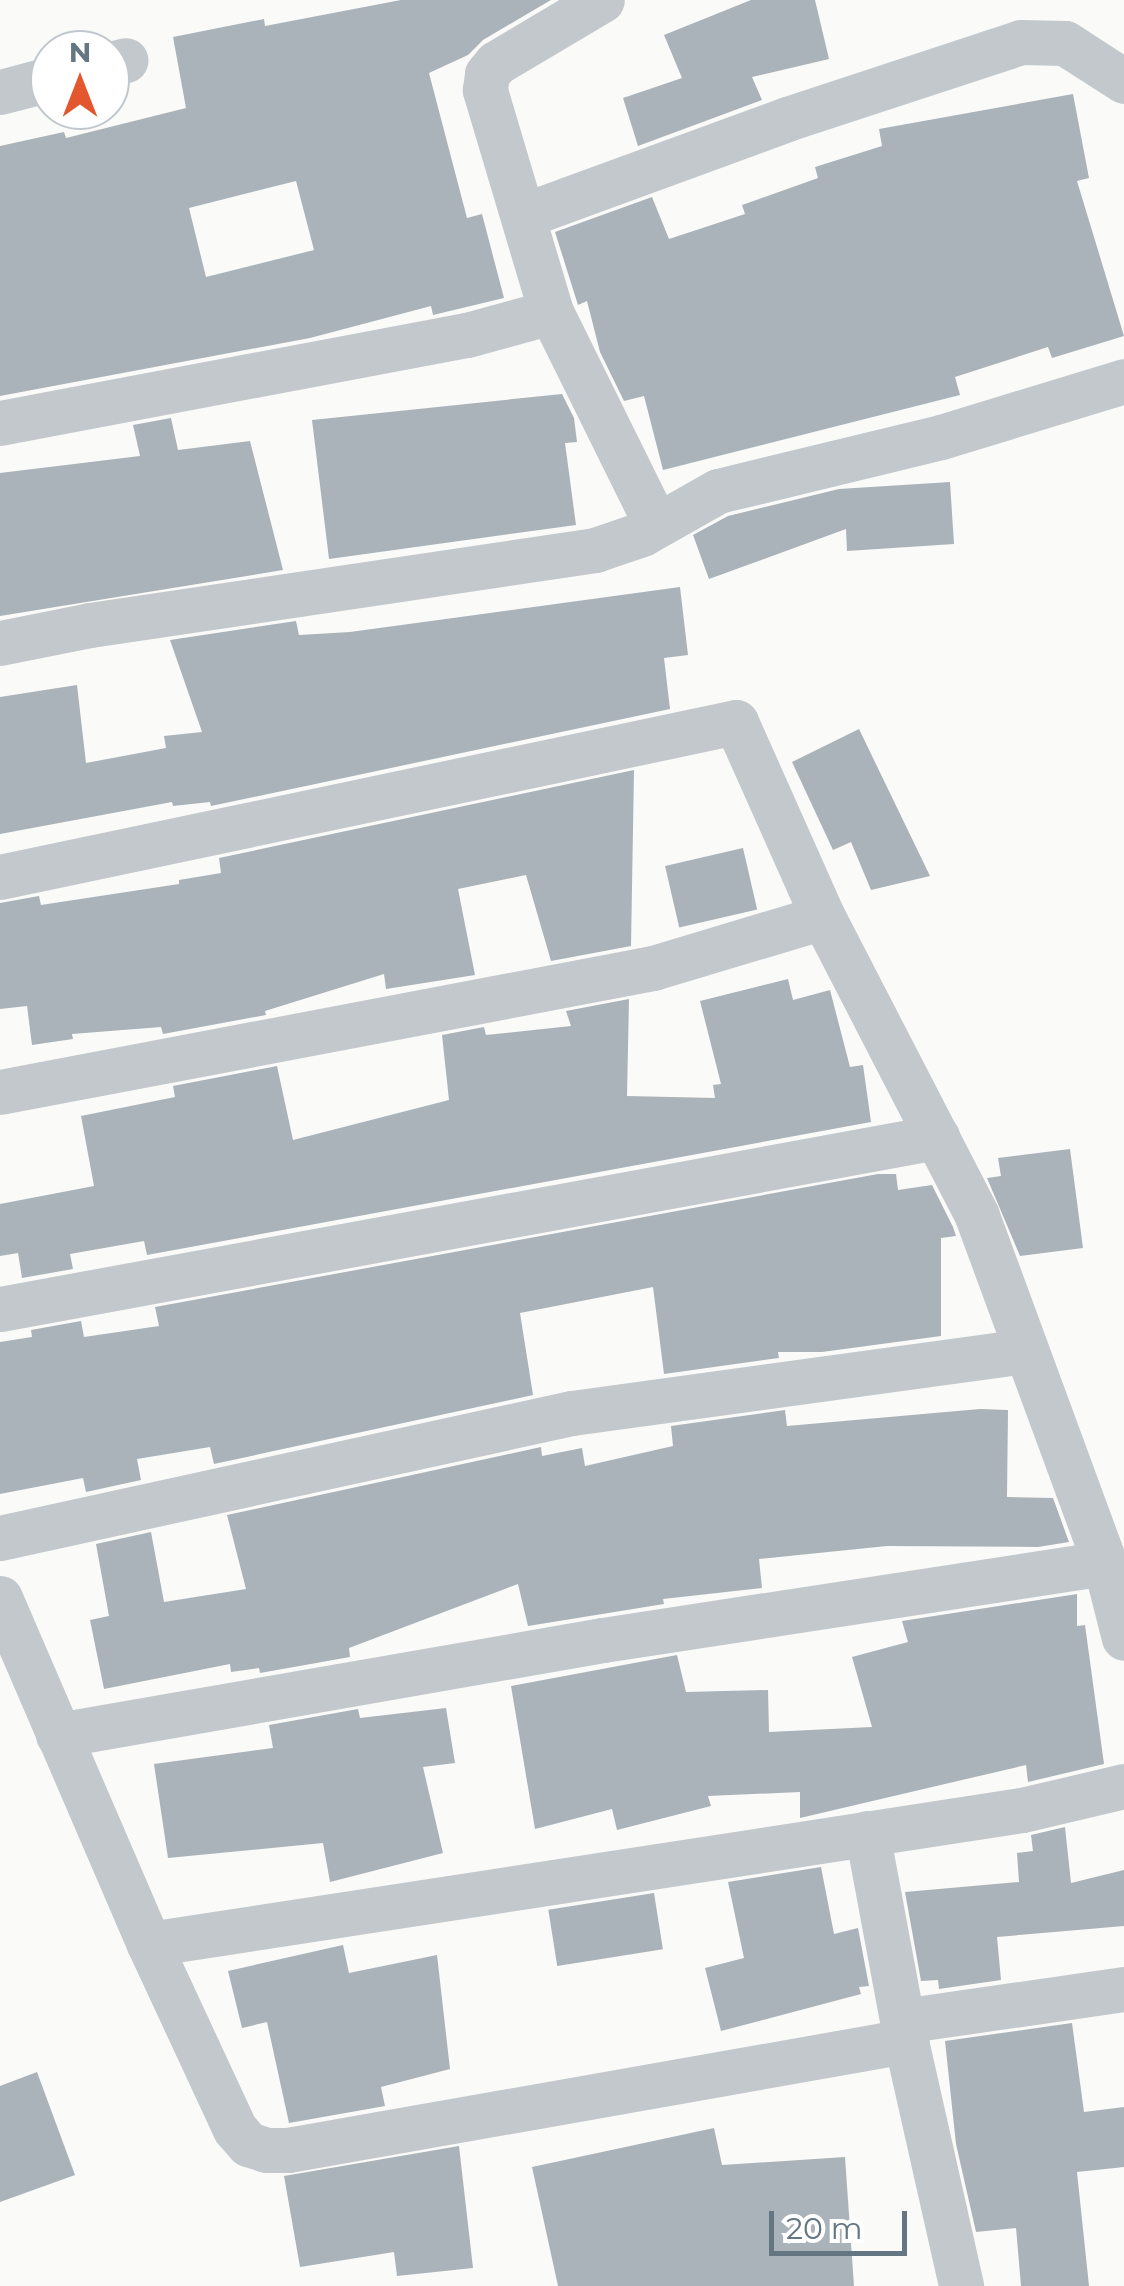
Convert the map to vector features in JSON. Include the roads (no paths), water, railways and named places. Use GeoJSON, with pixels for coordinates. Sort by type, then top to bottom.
{"type":"FeatureCollection","features":[{"type":"Feature","properties":{"kind":"street"},"geometry":{"type":"LineString","coordinates":[[602,0],[496,63],[487,74],[485,90],[525,215],[550,312],[656,524]]}},
{"type":"Feature","properties":{"kind":"street"},"geometry":{"type":"LineString","coordinates":[[525,215],[786,119],[1021,42],[1065,43],[1124,81]]}},
{"type":"Feature","properties":{"kind":"street"},"geometry":{"type":"LineString","coordinates":[[0,92],[30,84]]}},
{"type":"Feature","properties":{"kind":"street"},"geometry":{"type":"LineString","coordinates":[[0,423],[468,335],[550,312]]}},
{"type":"Feature","properties":{"kind":"street"},"geometry":{"type":"LineString","coordinates":[[0,643],[90,624],[595,550],[718,492],[941,437],[1124,381]]}},
{"type":"Feature","properties":{"kind":"street"},"geometry":{"type":"LineString","coordinates":[[0,877],[736,722],[823,917],[977,1216],[1105,1563],[1124,1638]]}},
{"type":"Feature","properties":{"kind":"street"},"geometry":{"type":"LineString","coordinates":[[0,1092],[653,968],[823,917]]}},
{"type":"Feature","properties":{"kind":"street"},"geometry":{"type":"LineString","coordinates":[[0,1309],[937,1136]]}},
{"type":"Feature","properties":{"kind":"street"},"geometry":{"type":"LineString","coordinates":[[0,1538],[572,1413],[1025,1351]]}},
{"type":"Feature","properties":{"kind":"street"},"geometry":{"type":"LineString","coordinates":[[58,1735],[603,1640],[824,1610],[1105,1563]]}},
{"type":"Feature","properties":{"kind":"street"},"geometry":{"type":"LineString","coordinates":[[0,1598],[149,1944],[235,2129],[248,2144],[266,2150],[1124,1988]]}},
{"type":"Feature","properties":{"kind":"street"},"geometry":{"type":"LineString","coordinates":[[149,1944],[1022,1810],[1124,1786]]}},
{"type":"Feature","properties":{"kind":"street"},"geometry":{"type":"LineString","coordinates":[[867,1833],[904,2031],[962,2286]]}}]}
